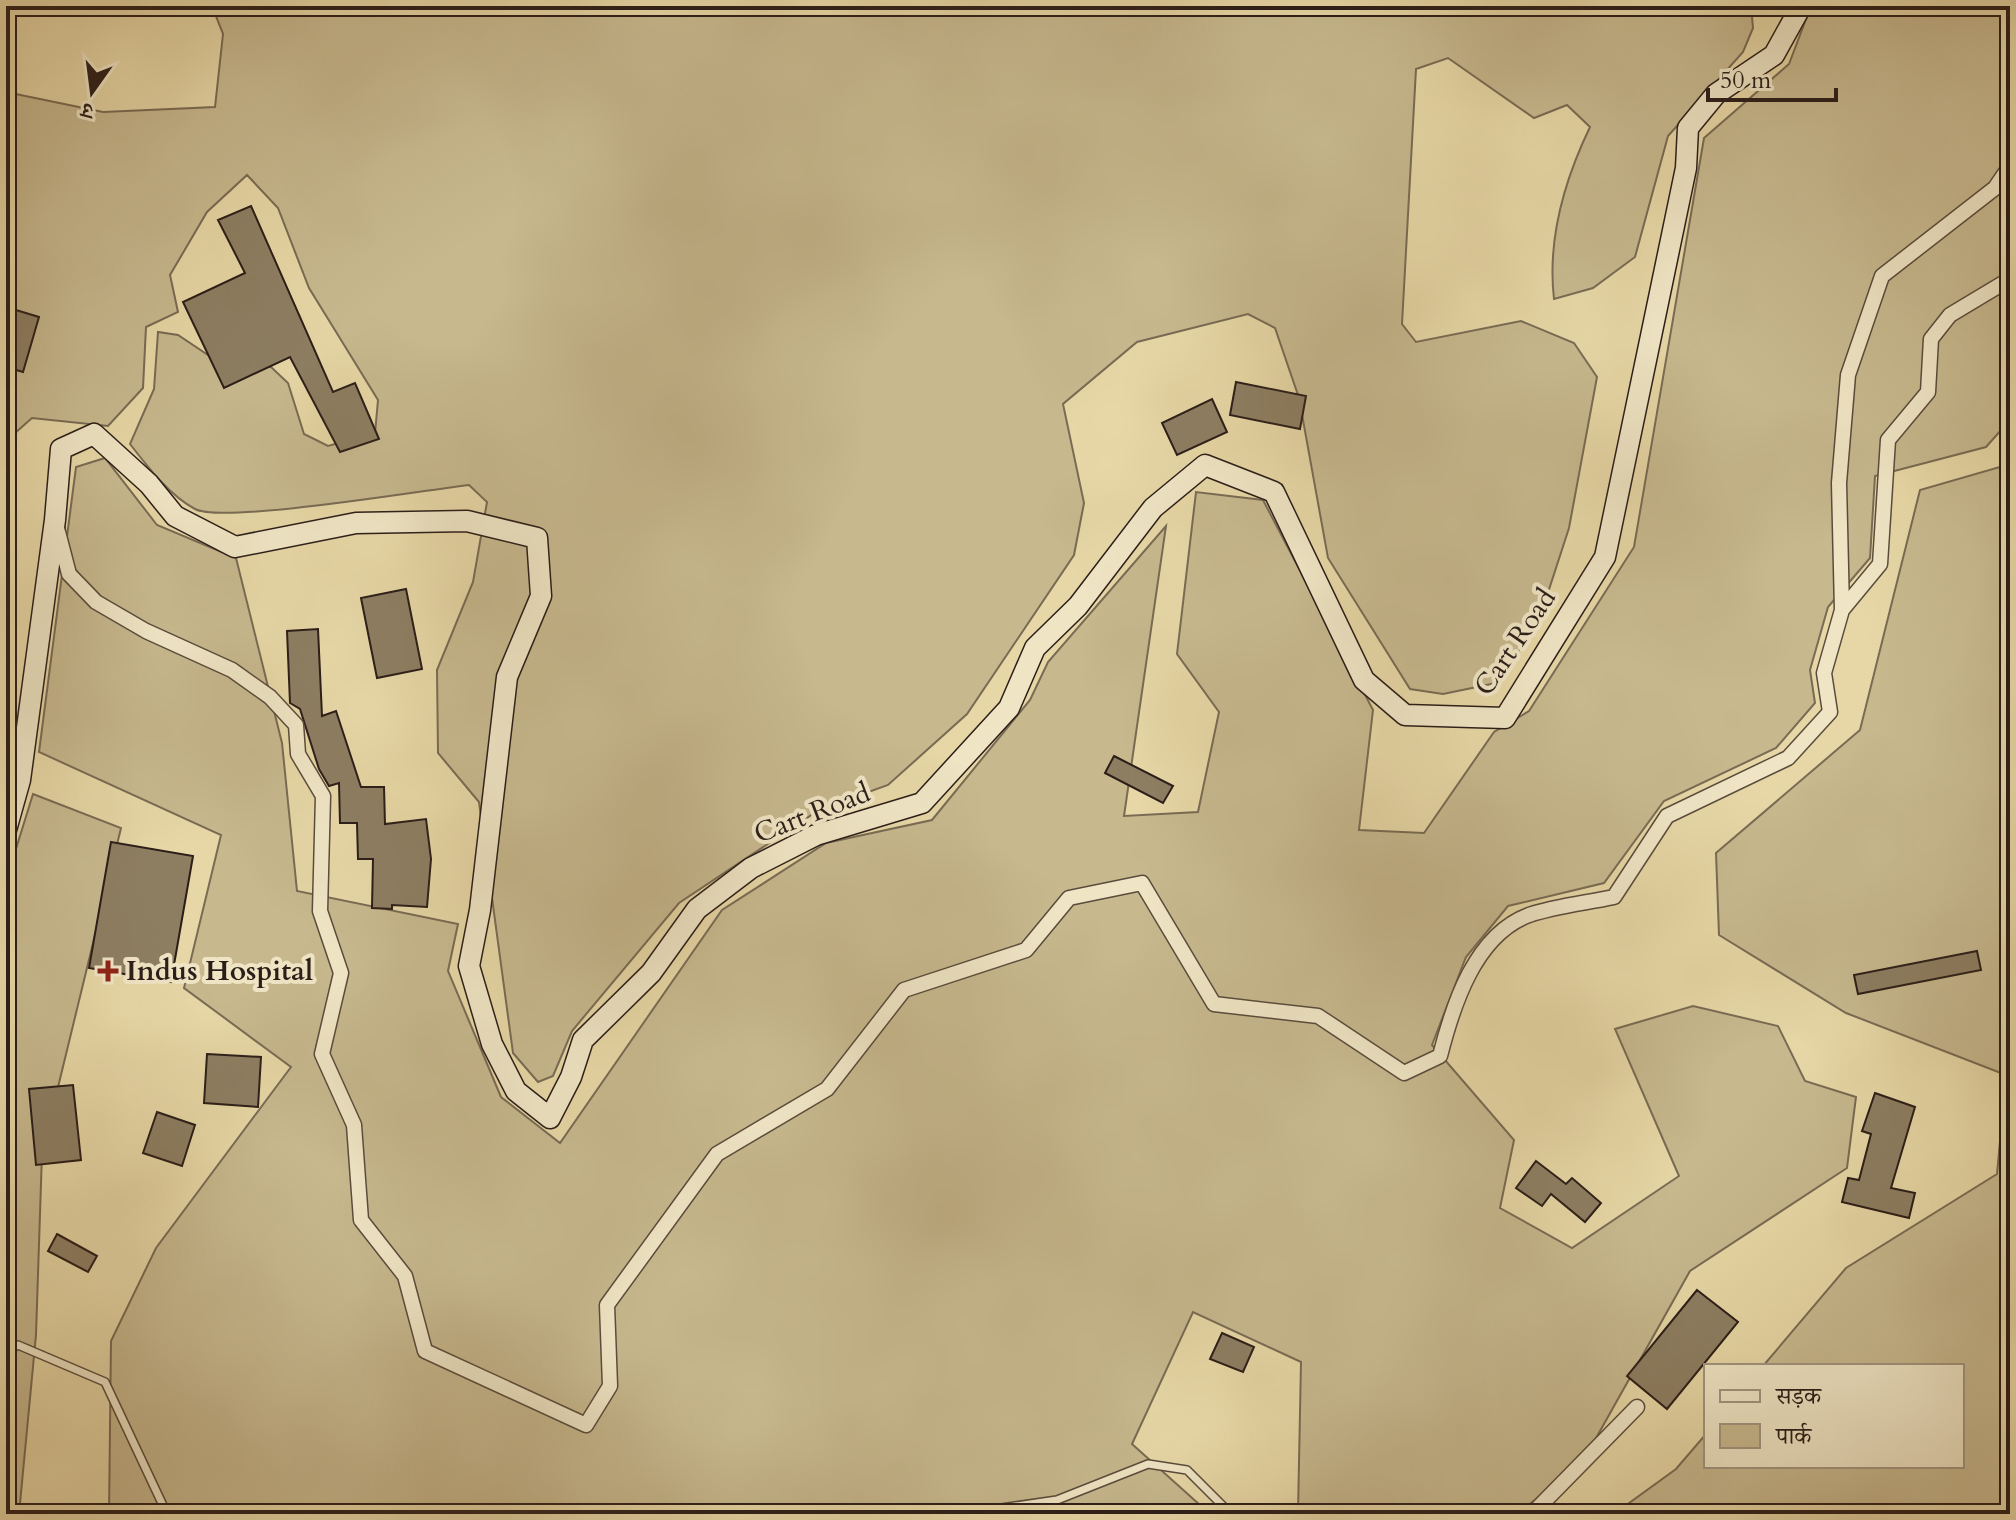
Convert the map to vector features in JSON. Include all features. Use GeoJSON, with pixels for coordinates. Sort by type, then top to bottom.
{"type":"FeatureCollection","features":[{"type":"Feature","properties":{"kind":"main road","name":"Cart Road"},"geometry":{"type":"LineString","coordinates":[[6,830],[20,780],[55,520],[61,449],[94,434],[149,484],[175,516],[235,547],[356,523],[467,521],[537,538],[541,596],[507,677],[480,910],[469,966],[492,1044],[516,1091],[550,1118],[571,1077],[583,1040],[651,973],[697,909],[751,868],[816,835],[922,803],[1009,708],[1035,648],[1078,606],[1153,508],[1205,465],[1274,492],[1364,680],[1374,689],[1405,715],[1505,718],[1605,557],[1686,168],[1688,128],[1716,94],[1774,55],[1799,10],[1797,6]]}},
{"type":"Feature","properties":{"kind":"street"},"geometry":{"type":"LineString","coordinates":[[55,520],[69,574],[96,602],[146,631],[232,670],[270,697],[296,725],[298,754],[323,796],[320,911],[341,973],[322,1054],[354,1125],[361,1220],[405,1276],[425,1351],[586,1425],[610,1386],[607,1305],[717,1154],[827,1089],[904,990],[1026,950],[1069,898],[1142,883],[1214,1004],[1318,1016],[1404,1073],[1440,1056],[1452,1009],[1490,940],[1527,916],[1614,897],[1667,816],[1788,758],[1830,712],[1824,673],[1842,610],[1839,483],[1848,375],[1882,276],[1995,188],[2010,166]]}},
{"type":"Feature","properties":{"kind":"street"},"geometry":{"type":"LineString","coordinates":[[1842,610],[1880,564],[1888,440],[1928,392],[1931,339],[1950,315],[2010,279]]}},
{"type":"Feature","properties":{"kind":"street"},"geometry":{"type":"LineString","coordinates":[[1532,1514],[1637,1407]]}},
{"type":"Feature","properties":{"kind":"street"},"geometry":{"type":"LineString","coordinates":[[2002,1514],[2010,1507]]}},
{"type":"Feature","properties":{"kind":"lane"},"geometry":{"type":"LineString","coordinates":[[6,1352],[18,1345],[105,1382],[167,1514]]}},
{"type":"Feature","properties":{"kind":"lane"},"geometry":{"type":"LineString","coordinates":[[960,1514],[1057,1500],[1148,1464],[1187,1470],[1231,1514]]}},
{"type":"Feature","properties":{"kind":"green space"},"geometry":{"type":"Polygon","coordinates":[[[212,6],[1751,6],[1753,28],[1743,52],[1668,136],[1635,257],[1593,288],[1554,299],[1555,232],[1572,168],[1590,127],[1567,105],[1534,118],[1448,58],[1416,69],[1402,324],[1416,342],[1521,321],[1574,343],[1597,377],[1569,528],[1542,611],[1501,682],[1443,694],[1410,689],[1328,558],[1299,398],[1275,328],[1248,314],[1137,342],[1063,404],[1084,503],[1074,555],[967,714],[888,785],[819,810],[679,903],[572,1031],[553,1076],[538,1082],[513,1053],[479,802],[438,753],[437,670],[473,582],[487,502],[469,485],[283,509],[213,512],[195,509],[176,496],[130,444],[154,389],[158,332],[178,335],[220,363],[271,367],[288,383],[304,434],[328,446],[375,433],[378,400],[309,288],[278,208],[247,175],[207,212],[170,275],[178,312],[146,327],[143,388],[108,426],[32,418],[6,441],[6,92],[103,112],[215,107],[223,34],[212,6]]]}},
{"type":"Feature","properties":{"kind":"green space"},"geometry":{"type":"Polygon","coordinates":[[[1811,6],[2010,6],[2010,420],[1986,447],[1875,476],[1870,558],[1828,607],[1810,670],[1815,703],[1776,748],[1664,801],[1604,883],[1508,906],[1466,957],[1432,1045],[1514,1140],[1500,1208],[1572,1248],[1679,1176],[1615,1029],[1693,1006],[1778,1026],[1805,1081],[1856,1097],[1847,1168],[1690,1271],[1582,1463],[1517,1514],[1298,1514],[1301,1362],[1193,1312],[1132,1444],[1210,1514],[109,1514],[111,1341],[156,1248],[291,1067],[184,988],[221,835],[39,752],[76,467],[105,458],[157,525],[236,558],[282,743],[297,891],[458,924],[448,971],[501,1097],[560,1143],[722,910],[826,843],[932,820],[1030,700],[1048,662],[1166,526],[1124,816],[1198,812],[1219,712],[1177,654],[1196,492],[1263,500],[1373,710],[1359,830],[1424,833],[1494,732],[1529,711],[1634,547],[1704,138],[1789,64],[1811,6]]]}},
{"type":"Feature","properties":{"kind":"green space"},"geometry":{"type":"Polygon","coordinates":[[[2010,464],[2010,1514],[1614,1514],[1676,1469],[1704,1436],[1704,1468],[1964,1468],[1964,1364],[1765,1364],[1846,1268],[1997,1174],[2006,1075],[1846,1013],[1719,935],[1716,853],[1860,730],[1920,490],[2010,464]]]}},
{"type":"Feature","properties":{"kind":"green space"},"geometry":{"type":"Polygon","coordinates":[[[6,486],[16,595],[6,680],[6,486]]]}},
{"type":"Feature","properties":{"kind":"green space"},"geometry":{"type":"Polygon","coordinates":[[[33,794],[121,828],[42,1153],[36,1335],[19,1514],[6,1514],[6,881],[33,794]]]}},
{"type":"Feature","properties":{"kind":"building"},"geometry":{"type":"Polygon","coordinates":[[[251,206],[333,392],[355,383],[379,439],[340,452],[290,357],[224,388],[183,302],[245,273],[218,220],[251,206]]]}},
{"type":"Feature","properties":{"kind":"building"},"geometry":{"type":"Polygon","coordinates":[[[6,307],[39,317],[23,372],[6,367],[6,307]]]}},
{"type":"Feature","properties":{"kind":"building"},"geometry":{"type":"Polygon","coordinates":[[[1236,382],[1306,396],[1300,429],[1230,415],[1236,382]]]}},
{"type":"Feature","properties":{"kind":"building"},"geometry":{"type":"Polygon","coordinates":[[[1212,399],[1227,432],[1177,455],[1162,423],[1212,399]]]}},
{"type":"Feature","properties":{"kind":"building"},"geometry":{"type":"Polygon","coordinates":[[[406,589],[422,669],[377,678],[361,598],[406,589]]]}},
{"type":"Feature","properties":{"kind":"building"},"geometry":{"type":"Polygon","coordinates":[[[318,629],[322,716],[336,711],[361,787],[384,787],[385,824],[426,819],[431,859],[427,907],[392,905],[392,909],[372,908],[373,859],[358,859],[357,823],[340,823],[339,783],[329,786],[319,769],[300,709],[290,703],[287,631],[318,629]]]}},
{"type":"Feature","properties":{"kind":"building"},"geometry":{"type":"Polygon","coordinates":[[[1114,756],[1173,786],[1163,803],[1105,773],[1114,756]]]}},
{"type":"Feature","properties":{"kind":"building"},"geometry":{"type":"Polygon","coordinates":[[[111,842],[193,856],[171,982],[89,968],[111,842]]]}},
{"type":"Feature","properties":{"kind":"building"},"geometry":{"type":"Polygon","coordinates":[[[1977,951],[1981,970],[1858,994],[1854,975],[1977,951]]]}},
{"type":"Feature","properties":{"kind":"building"},"geometry":{"type":"Polygon","coordinates":[[[207,1054],[261,1057],[258,1107],[204,1103],[207,1054]]]}},
{"type":"Feature","properties":{"kind":"building"},"geometry":{"type":"Polygon","coordinates":[[[73,1085],[81,1160],[36,1165],[29,1089],[73,1085]]]}},
{"type":"Feature","properties":{"kind":"building"},"geometry":{"type":"Polygon","coordinates":[[[1875,1093],[1915,1107],[1891,1188],[1915,1193],[1909,1218],[1842,1202],[1848,1178],[1859,1180],[1871,1134],[1862,1131],[1875,1093]]]}},
{"type":"Feature","properties":{"kind":"building"},"geometry":{"type":"Polygon","coordinates":[[[157,1112],[195,1125],[182,1166],[143,1153],[157,1112]]]}},
{"type":"Feature","properties":{"kind":"building"},"geometry":{"type":"Polygon","coordinates":[[[1536,1161],[1566,1184],[1572,1178],[1601,1203],[1585,1222],[1551,1194],[1542,1206],[1516,1188],[1536,1161]]]}},
{"type":"Feature","properties":{"kind":"building"},"geometry":{"type":"Polygon","coordinates":[[[57,1234],[97,1256],[88,1272],[48,1251],[57,1234]]]}},
{"type":"Feature","properties":{"kind":"building"},"geometry":{"type":"Polygon","coordinates":[[[1697,1290],[1738,1322],[1667,1409],[1627,1376],[1697,1290]]]}},
{"type":"Feature","properties":{"kind":"building"},"geometry":{"type":"Polygon","coordinates":[[[1222,1333],[1254,1347],[1243,1372],[1210,1359],[1222,1333]]]}},
{"type":"Feature","properties":{"kind":"place","name":"Indus Hospital"},"geometry":{"type":"Point","coordinates":[108,971]}}]}
